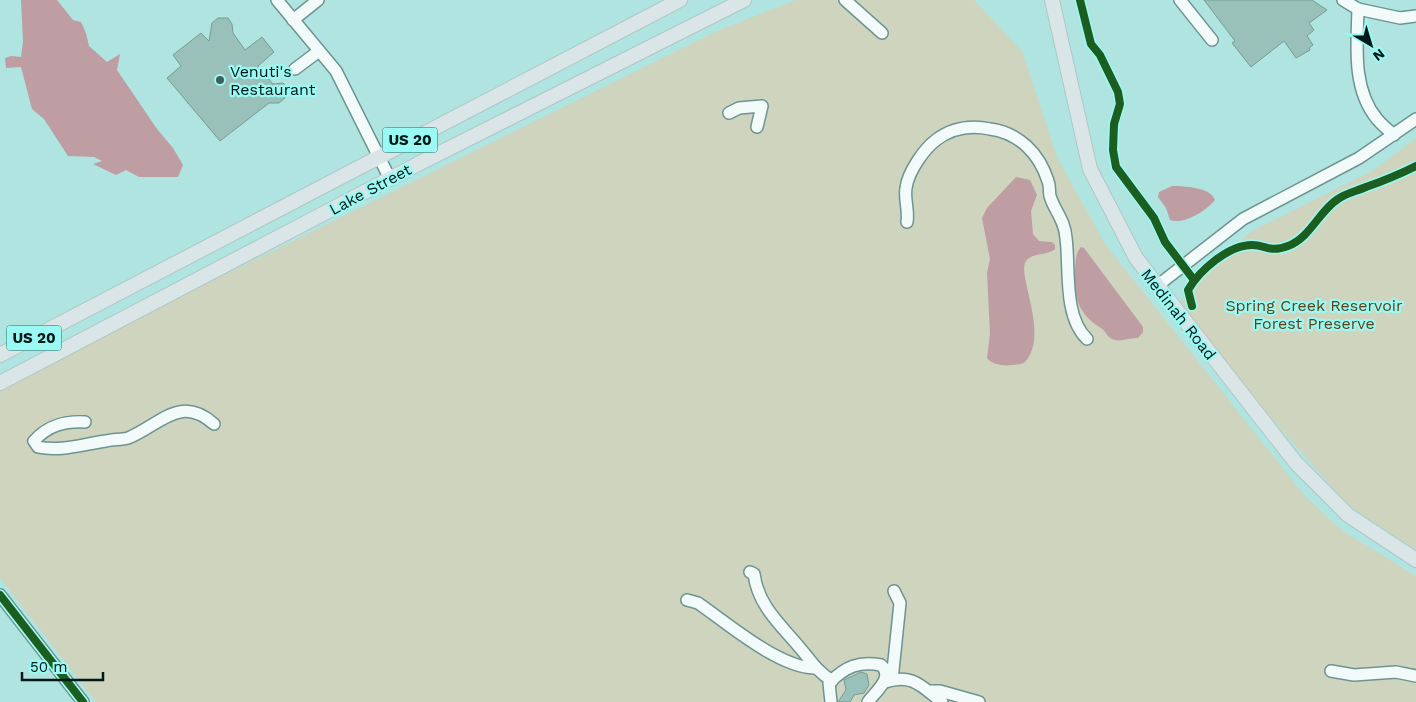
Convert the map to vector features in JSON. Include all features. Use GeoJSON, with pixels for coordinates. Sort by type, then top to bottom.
{"type":"FeatureCollection","features":[{"type":"Feature","properties":{"kind":"main road","name":"Lake Street"},"geometry":{"type":"LineString","coordinates":[[0,355],[246,229],[380,156],[680,0]]}},
{"type":"Feature","properties":{"kind":"main road","name":"Lake Street"},"geometry":{"type":"LineString","coordinates":[[0,383],[390,179],[744,0]]}},
{"type":"Feature","properties":{"kind":"main road","name":"Medinah Road"},"geometry":{"type":"LineString","coordinates":[[1052,0],[1090,169],[1136,258],[1156,286],[1303,470],[1348,515],[1416,560]]}},
{"type":"Feature","properties":{"kind":"street"},"geometry":{"type":"LineString","coordinates":[[277,0],[336,71],[390,179]]}},
{"type":"Feature","properties":{"kind":"street"},"geometry":{"type":"LineString","coordinates":[[294,20],[318,0]]}},
{"type":"Feature","properties":{"kind":"street"},"geometry":{"type":"LineString","coordinates":[[845,0],[882,33]]}},
{"type":"Feature","properties":{"kind":"street"},"geometry":{"type":"LineString","coordinates":[[1180,0],[1212,40]]}},
{"type":"Feature","properties":{"kind":"street"},"geometry":{"type":"LineString","coordinates":[[1343,0],[1400,18],[1416,16]]}},
{"type":"Feature","properties":{"kind":"street"},"geometry":{"type":"LineString","coordinates":[[1357,4],[1356,54],[1363,93],[1376,118],[1394,135]]}},
{"type":"Feature","properties":{"kind":"street"},"geometry":{"type":"LineString","coordinates":[[295,69],[319,51]]}},
{"type":"Feature","properties":{"kind":"street"},"geometry":{"type":"LineString","coordinates":[[729,113],[739,108],[762,106],[757,128]]}},
{"type":"Feature","properties":{"kind":"street"},"geometry":{"type":"LineString","coordinates":[[1156,286],[1244,218],[1360,158],[1416,119]]}},
{"type":"Feature","properties":{"kind":"street"},"geometry":{"type":"LineString","coordinates":[[907,222],[906,186],[919,161],[935,141],[957,129],[969,127],[1009,132],[1017,137],[1042,165],[1049,183],[1050,197],[1061,216],[1067,238],[1066,266],[1074,317],[1076,325],[1087,339]]}},
{"type":"Feature","properties":{"kind":"street"},"geometry":{"type":"LineString","coordinates":[[85,422],[73,422],[49,427],[34,441],[38,447],[55,449],[126,439],[147,430],[175,412],[192,410],[200,413],[214,424]]}},
{"type":"Feature","properties":{"kind":"street"},"geometry":{"type":"LineString","coordinates":[[750,572],[754,574],[757,591],[763,603],[814,668],[832,681]]}},
{"type":"Feature","properties":{"kind":"street"},"geometry":{"type":"LineString","coordinates":[[870,701],[888,681],[900,603],[894,591]]}},
{"type":"Feature","properties":{"kind":"street"},"geometry":{"type":"LineString","coordinates":[[0,595],[83,702]]}},
{"type":"Feature","properties":{"kind":"street"},"geometry":{"type":"LineString","coordinates":[[687,600],[704,608],[756,646],[802,666],[814,668]]}},
{"type":"Feature","properties":{"kind":"street"},"geometry":{"type":"LineString","coordinates":[[831,702],[829,689],[832,681],[851,666],[868,662],[881,665],[885,668],[888,681]]}},
{"type":"Feature","properties":{"kind":"street"},"geometry":{"type":"LineString","coordinates":[[1331,671],[1354,675],[1396,672],[1416,676]]}},
{"type":"Feature","properties":{"kind":"street"},"geometry":{"type":"LineString","coordinates":[[888,681],[905,678],[931,691],[942,702]]}},
{"type":"Feature","properties":{"kind":"street"},"geometry":{"type":"LineString","coordinates":[[931,691],[940,691],[979,702]]}},
{"type":"Feature","properties":{"kind":"green space"},"geometry":{"type":"Polygon","coordinates":[[[796,0],[974,0],[1022,51],[1057,157],[1105,244],[1305,496],[1343,531],[1416,576],[1416,702],[96,702],[0,578],[0,386],[719,30],[796,0]]]}},
{"type":"Feature","properties":{"kind":"green space","name":"Spring Creek Reservoir Forest Preserve"},"geometry":{"type":"Polygon","coordinates":[[[1416,138],[1416,550],[1348,505],[1175,309],[1203,272],[1252,231],[1374,170],[1416,138]]]}},
{"type":"Feature","properties":{"kind":"shaded area"},"geometry":{"type":"Polygon","coordinates":[[[21,0],[57,0],[73,20],[81,22],[89,46],[107,62],[120,54],[117,70],[183,165],[178,177],[139,177],[126,170],[116,175],[93,164],[102,161],[94,157],[68,156],[44,119],[32,109],[21,67],[6,68],[5,58],[11,56],[21,57],[23,41],[21,0]]]}},
{"type":"Feature","properties":{"kind":"shaded area"},"geometry":{"type":"Polygon","coordinates":[[[1016,177],[1030,180],[1037,195],[1031,211],[1033,234],[1039,241],[1052,242],[1055,245],[1055,249],[1048,253],[1032,256],[1026,261],[1024,268],[1034,322],[1034,337],[1031,351],[1024,363],[999,365],[987,358],[990,334],[987,273],[990,259],[982,218],[987,208],[1016,177]]]}},
{"type":"Feature","properties":{"kind":"shaded area"},"geometry":{"type":"Polygon","coordinates":[[[1172,186],[1203,190],[1208,192],[1215,200],[1188,219],[1182,221],[1170,220],[1166,208],[1158,197],[1159,192],[1172,186]]]}},
{"type":"Feature","properties":{"kind":"shaded area"},"geometry":{"type":"Polygon","coordinates":[[[1081,247],[1084,248],[1143,327],[1143,332],[1138,338],[1112,339],[1082,310],[1075,288],[1076,257],[1081,247]]]}},
{"type":"Feature","properties":{"kind":"building"},"geometry":{"type":"Polygon","coordinates":[[[1204,0],[1312,0],[1327,10],[1309,23],[1314,30],[1307,36],[1313,45],[1309,48],[1310,50],[1296,58],[1284,41],[1251,67],[1232,43],[1235,41],[1204,0]]]}},
{"type":"Feature","properties":{"kind":"building","name":"Venuti's Restaurant"},"geometry":{"type":"Polygon","coordinates":[[[218,18],[228,18],[232,24],[233,33],[245,50],[262,37],[274,52],[258,66],[273,84],[283,83],[288,89],[285,98],[279,103],[269,103],[220,141],[167,78],[181,66],[173,55],[201,33],[209,41],[212,23],[218,18]]]}},
{"type":"Feature","properties":{"kind":"building"},"geometry":{"type":"Polygon","coordinates":[[[861,672],[867,674],[869,685],[864,693],[854,695],[850,702],[838,702],[846,690],[844,680],[861,672]]]}},
{"type":"Feature","properties":{"kind":"cycle path"},"geometry":{"type":"LineString","coordinates":[[1080,0],[1091,44],[1100,55],[1118,92],[1120,104],[1114,124],[1113,150],[1116,167],[1154,218],[1165,242],[1194,280]]}},
{"type":"Feature","properties":{"kind":"cycle path"},"geometry":{"type":"LineString","coordinates":[[1192,306],[1188,290],[1199,275],[1224,254],[1243,246],[1257,245],[1277,249],[1288,246],[1303,237],[1325,210],[1341,197],[1416,166]]}},
{"type":"Feature","properties":{"kind":"cycle path"},"geometry":{"type":"LineString","coordinates":[[0,595],[83,702]]}},
{"type":"Feature","properties":{"kind":"place","name":"Venuti's Restaurant"},"geometry":{"type":"Point","coordinates":[220,80]}}]}
